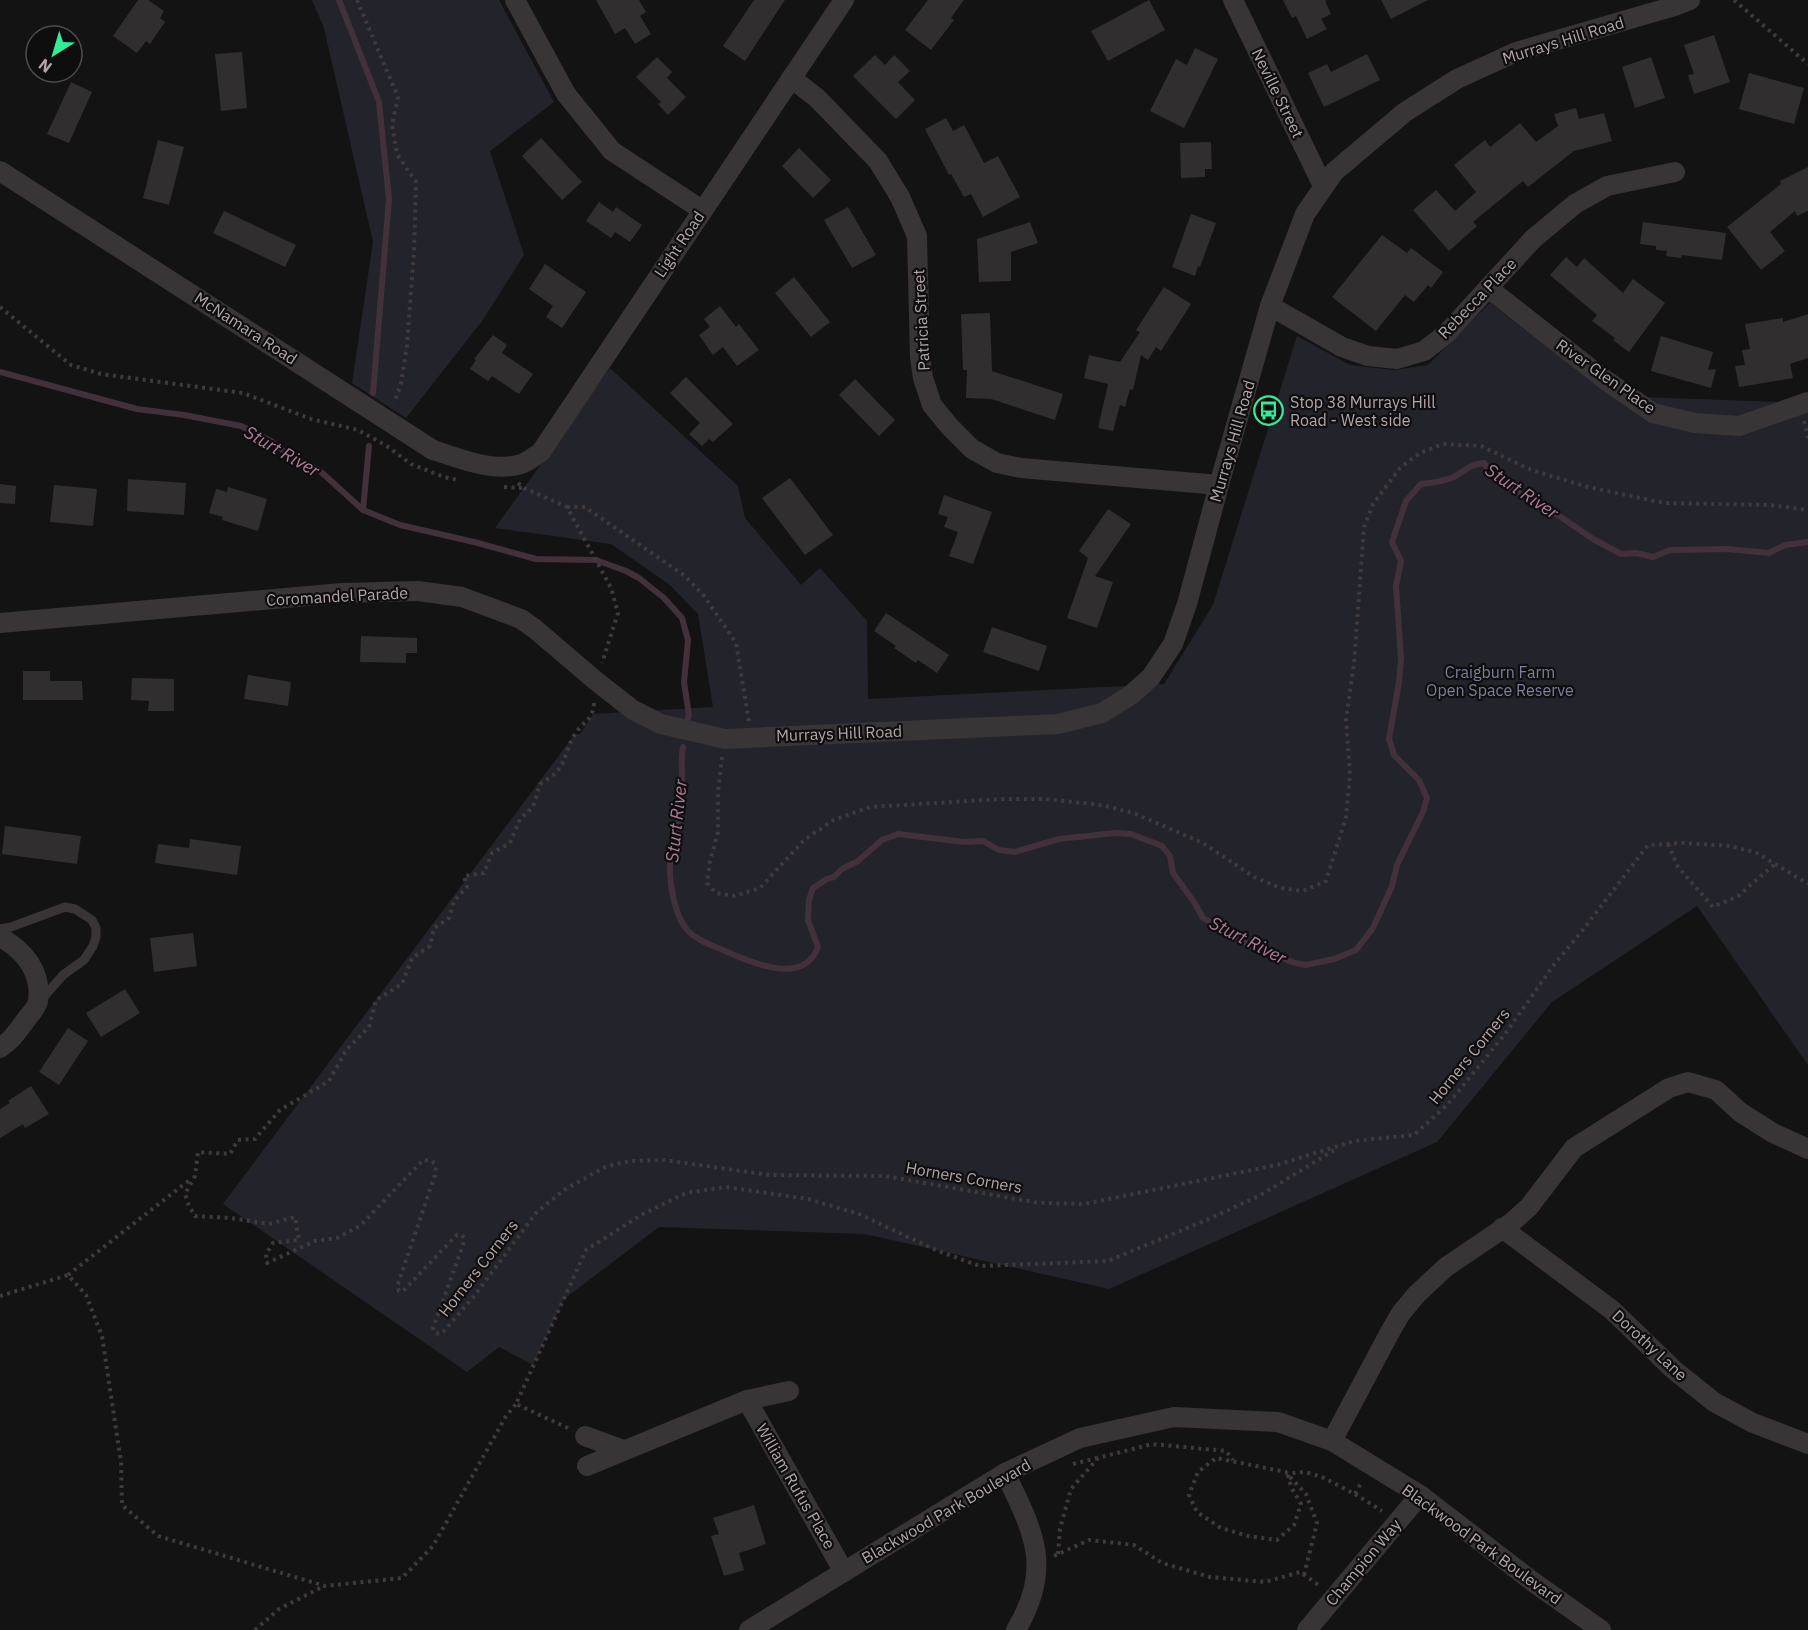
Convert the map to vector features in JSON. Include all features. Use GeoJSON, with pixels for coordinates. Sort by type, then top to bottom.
{"type":"FeatureCollection","features":[{"type":"Feature","properties":{"kind":"street"},"geometry":{"type":"LineString","coordinates":[[515,0],[566,94],[612,151],[702,210]]}},
{"type":"Feature","properties":{"kind":"street","name":"Light Road"},"geometry":{"type":"LineString","coordinates":[[499,467],[521,464],[541,452],[844,0]]}},
{"type":"Feature","properties":{"kind":"street","name":"Neville Street"},"geometry":{"type":"LineString","coordinates":[[1233,0],[1323,186]]}},
{"type":"Feature","properties":{"kind":"street","name":"Murrays Hill Road"},"geometry":{"type":"LineString","coordinates":[[671,726],[719,737],[752,737],[1058,724],[1101,712],[1131,695],[1151,677],[1173,644],[1187,604],[1270,306],[1305,214],[1334,172],[1405,112],[1457,79],[1516,52],[1690,0]]}},
{"type":"Feature","properties":{"kind":"street","name":"Patricia Street"},"geometry":{"type":"LineString","coordinates":[[791,78],[817,98],[878,161],[900,197],[917,236],[920,357],[923,378],[932,405],[972,449],[998,463],[1021,468],[1219,485]]}},
{"type":"Feature","properties":{"kind":"street","name":"McNamara Road"},"geometry":{"type":"LineString","coordinates":[[0,171],[433,450],[467,461],[499,467]]}},
{"type":"Feature","properties":{"kind":"street","name":"Rebecca Place"},"geometry":{"type":"LineString","coordinates":[[1270,306],[1342,347],[1368,356],[1397,359],[1424,351],[1446,334],[1533,239],[1575,204],[1607,186],[1675,172]]}},
{"type":"Feature","properties":{"kind":"street","name":"River Glen Place"},"geometry":{"type":"LineString","coordinates":[[1488,288],[1604,379],[1653,413],[1695,423],[1739,426],[1808,402]]}},
{"type":"Feature","properties":{"kind":"street","name":"Coromandel Parade"},"geometry":{"type":"LineString","coordinates":[[0,623],[342,593],[418,591],[462,597],[521,619],[633,710],[671,726]]}},
{"type":"Feature","properties":{"kind":"street"},"geometry":{"type":"LineString","coordinates":[[0,937],[12,944],[30,961],[36,980],[38,1003],[12,1040],[0,1048]]}},
{"type":"Feature","properties":{"kind":"street"},"geometry":{"type":"LineString","coordinates":[[1332,1441],[1401,1313],[1417,1294],[1446,1267],[1511,1223],[1529,1207],[1574,1148],[1669,1088],[1688,1082],[1716,1090],[1740,1112],[1765,1128],[1808,1149]]}},
{"type":"Feature","properties":{"kind":"street","name":"Dorothy Lane"},"geometry":{"type":"LineString","coordinates":[[1502,1228],[1612,1310],[1674,1370],[1714,1402],[1753,1423],[1808,1444]]}},
{"type":"Feature","properties":{"kind":"street","name":"William Rufus Place"},"geometry":{"type":"LineString","coordinates":[[587,1466],[747,1400],[789,1391]]}},
{"type":"Feature","properties":{"kind":"street","name":"William Rufus Place"},"geometry":{"type":"LineString","coordinates":[[747,1400],[844,1572]]}},
{"type":"Feature","properties":{"kind":"street","name":"Blackwood Park Boulevard"},"geometry":{"type":"LineString","coordinates":[[749,1630],[1005,1473],[1080,1438],[1174,1417],[1278,1422],[1332,1441],[1420,1494],[1590,1627]]}},
{"type":"Feature","properties":{"kind":"street"},"geometry":{"type":"LineString","coordinates":[[585,1436],[624,1450]]}},
{"type":"Feature","properties":{"kind":"street"},"geometry":{"type":"LineString","coordinates":[[1005,1473],[1029,1522],[1038,1567],[1029,1608],[1016,1630]]}},
{"type":"Feature","properties":{"kind":"street","name":"Champion Way"},"geometry":{"type":"LineString","coordinates":[[1307,1630],[1420,1494]]}},
{"type":"Feature","properties":{"kind":"lane"},"geometry":{"type":"LineString","coordinates":[[0,928],[11,927],[65,907],[75,909],[92,920],[96,928],[96,937],[84,960],[63,975],[38,1003]]}},
{"type":"Feature","properties":{"kind":"path"},"geometry":{"type":"LineString","coordinates":[[357,0],[398,97],[392,125],[397,154],[416,182],[414,252],[407,345],[401,384],[387,420]]}},
{"type":"Feature","properties":{"kind":"path"},"geometry":{"type":"LineString","coordinates":[[1734,0],[1808,64]]}},
{"type":"Feature","properties":{"kind":"path"},"geometry":{"type":"LineString","coordinates":[[0,307],[71,365],[101,374],[243,393],[311,419],[358,430]]}},
{"type":"Feature","properties":{"kind":"path"},"geometry":{"type":"LineString","coordinates":[[719,737],[718,832],[710,861],[707,884],[716,893],[735,896],[760,888],[804,840],[834,820],[870,807],[1034,799],[1102,806],[1136,813],[1203,843],[1254,877],[1280,888],[1303,891],[1326,881],[1346,817],[1350,775],[1346,719],[1354,664],[1365,527],[1373,504],[1400,468],[1420,453],[1443,444],[1481,446],[1532,470],[1588,487],[1664,503],[1770,506],[1808,510]]}},
{"type":"Feature","properties":{"kind":"path"},"geometry":{"type":"LineString","coordinates":[[499,467],[524,488],[567,507],[585,507],[685,576],[704,596],[736,643],[752,737]]}},
{"type":"Feature","properties":{"kind":"path"},"geometry":{"type":"LineString","coordinates":[[567,507],[611,588],[618,613],[596,681]]}},
{"type":"Feature","properties":{"kind":"path","name":"Horners Corners"},"geometry":{"type":"LineString","coordinates":[[596,681],[593,714],[575,734],[564,764],[548,780],[540,784],[533,807],[520,819],[510,843],[492,854],[484,873],[464,876],[467,887],[454,901],[449,918],[434,928],[430,946],[412,958],[402,984],[376,1000],[369,1027],[347,1049],[329,1081],[280,1110],[255,1139],[238,1140],[230,1154],[198,1152],[195,1176],[185,1194],[195,1216],[231,1218],[268,1224],[295,1217],[299,1240],[273,1243],[266,1254],[267,1263],[315,1241],[337,1238],[360,1226],[423,1160],[432,1161],[436,1166],[435,1175],[397,1287],[399,1291],[404,1291],[457,1235],[462,1234],[463,1245],[433,1328],[435,1333],[440,1334],[475,1295],[536,1213],[564,1190],[606,1167],[630,1161],[664,1160],[770,1176],[885,1176],[1040,1203],[1084,1204],[1277,1165],[1354,1141],[1414,1135],[1448,1104],[1504,1034],[1552,966],[1648,845],[1730,846],[1757,854],[1808,884]]}},
{"type":"Feature","properties":{"kind":"path"},"geometry":{"type":"LineString","coordinates":[[1668,844],[1678,867],[1713,907],[1738,896],[1775,864]]}},
{"type":"Feature","properties":{"kind":"path"},"geometry":{"type":"LineString","coordinates":[[255,1630],[279,1609],[325,1586],[402,1578],[433,1546],[506,1416],[516,1404],[586,1250],[641,1215],[686,1193],[726,1187],[807,1199],[859,1214],[938,1251],[980,1266],[1108,1261],[1259,1196],[1341,1145]]}},
{"type":"Feature","properties":{"kind":"path"},"geometry":{"type":"LineString","coordinates":[[0,1296],[68,1275],[195,1176]]}},
{"type":"Feature","properties":{"kind":"path"},"geometry":{"type":"LineString","coordinates":[[68,1275],[86,1295],[102,1336],[121,1462],[122,1505],[158,1536],[325,1586]]}},
{"type":"Feature","properties":{"kind":"path"},"geometry":{"type":"LineString","coordinates":[[516,1404],[585,1436]]}},
{"type":"Feature","properties":{"kind":"path"},"geometry":{"type":"LineString","coordinates":[[1063,1466],[1152,1444],[1226,1451],[1233,1461]]}},
{"type":"Feature","properties":{"kind":"path"},"geometry":{"type":"LineString","coordinates":[[1058,1554],[1059,1529],[1071,1489],[1101,1457]]}},
{"type":"Feature","properties":{"kind":"path"},"geometry":{"type":"LineString","coordinates":[[1288,1475],[1291,1487],[1301,1504],[1294,1525],[1276,1540],[1248,1536],[1221,1528],[1197,1512],[1189,1495],[1198,1472],[1216,1458],[1286,1472],[1306,1494],[1317,1523],[1304,1575]]}},
{"type":"Feature","properties":{"kind":"path"},"geometry":{"type":"LineString","coordinates":[[1288,1475],[1295,1472],[1311,1473],[1355,1494],[1397,1521]]}},
{"type":"Feature","properties":{"kind":"path"},"geometry":{"type":"LineString","coordinates":[[1355,1494],[1363,1478]]}},
{"type":"Feature","properties":{"kind":"path"},"geometry":{"type":"LineString","coordinates":[[1047,1548],[1051,1559],[1089,1540],[1134,1545],[1162,1563],[1210,1577],[1265,1582],[1300,1572],[1334,1596]]}},
{"type":"Feature","properties":{"kind":"green space"},"geometry":{"type":"Polygon","coordinates":[[[312,0],[499,0],[554,102],[490,151],[524,255],[482,321],[406,418],[352,383],[373,242],[324,28],[312,0]]]}},
{"type":"Feature","properties":{"kind":"green space","name":"Craigburn Farm Open Space Reserve"},"geometry":{"type":"Polygon","coordinates":[[[1490,303],[1612,396],[1808,403],[1808,1065],[1697,906],[1552,1002],[1437,1142],[1109,1289],[865,1234],[659,1227],[564,1299],[533,1365],[499,1347],[467,1372],[223,1204],[575,734],[580,734],[593,714],[713,707],[698,614],[670,585],[611,544],[495,528],[610,368],[738,486],[745,518],[801,585],[820,568],[867,621],[868,699],[1164,684],[1213,605],[1297,336],[1350,365],[1394,370],[1428,365],[1490,303]]]}},
{"type":"Feature","properties":{"kind":"building"},"geometry":{"type":"Polygon","coordinates":[[[138,0],[148,0],[164,11],[160,18],[165,22],[150,44],[146,41],[137,53],[113,36],[138,0]]]}},
{"type":"Feature","properties":{"kind":"building"},"geometry":{"type":"Polygon","coordinates":[[[596,0],[639,0],[646,12],[640,16],[651,34],[635,44],[625,28],[615,34],[596,0]]]}},
{"type":"Feature","properties":{"kind":"building"},"geometry":{"type":"Polygon","coordinates":[[[754,0],[785,0],[745,61],[723,46],[754,0]]]}},
{"type":"Feature","properties":{"kind":"building"},"geometry":{"type":"Polygon","coordinates":[[[928,0],[964,0],[951,18],[954,20],[931,50],[905,30],[928,0]]]}},
{"type":"Feature","properties":{"kind":"building"},"geometry":{"type":"Polygon","coordinates":[[[1149,0],[1165,30],[1108,61],[1091,31],[1149,0]]]}},
{"type":"Feature","properties":{"kind":"building"},"geometry":{"type":"Polygon","coordinates":[[[1283,0],[1327,0],[1325,1],[1331,14],[1321,19],[1327,29],[1307,39],[1296,16],[1292,18],[1283,0]]]}},
{"type":"Feature","properties":{"kind":"building"},"geometry":{"type":"Polygon","coordinates":[[[1381,0],[1428,0],[1391,19],[1381,0]]]}},
{"type":"Feature","properties":{"kind":"building"},"geometry":{"type":"Polygon","coordinates":[[[1714,35],[1730,82],[1694,94],[1688,75],[1694,74],[1684,45],[1714,35]]]}},
{"type":"Feature","properties":{"kind":"building"},"geometry":{"type":"Polygon","coordinates":[[[1195,48],[1218,59],[1184,128],[1150,111],[1176,59],[1187,65],[1195,48]]]}},
{"type":"Feature","properties":{"kind":"building"},"geometry":{"type":"Polygon","coordinates":[[[242,52],[247,108],[221,111],[215,54],[242,52]]]}},
{"type":"Feature","properties":{"kind":"building"},"geometry":{"type":"Polygon","coordinates":[[[1367,54],[1380,80],[1324,107],[1308,73],[1327,64],[1331,72],[1367,54]]]}},
{"type":"Feature","properties":{"kind":"building"},"geometry":{"type":"Polygon","coordinates":[[[875,55],[885,65],[894,55],[910,71],[898,82],[915,100],[896,119],[853,76],[875,55]]]}},
{"type":"Feature","properties":{"kind":"building"},"geometry":{"type":"Polygon","coordinates":[[[657,57],[672,72],[667,78],[686,97],[668,115],[658,104],[661,102],[636,77],[657,57]]]}},
{"type":"Feature","properties":{"kind":"building"},"geometry":{"type":"Polygon","coordinates":[[[1651,57],[1665,98],[1635,108],[1622,67],[1651,57]]]}},
{"type":"Feature","properties":{"kind":"building"},"geometry":{"type":"Polygon","coordinates":[[[1749,73],[1804,88],[1794,124],[1739,109],[1749,73]]]}},
{"type":"Feature","properties":{"kind":"building"},"geometry":{"type":"Polygon","coordinates":[[[70,84],[92,92],[69,143],[47,134],[70,84]]]}},
{"type":"Feature","properties":{"kind":"building"},"geometry":{"type":"Polygon","coordinates":[[[1576,108],[1579,119],[1604,113],[1612,141],[1574,151],[1528,187],[1523,181],[1473,222],[1477,226],[1449,251],[1413,210],[1436,190],[1455,211],[1476,192],[1454,165],[1485,140],[1490,147],[1520,123],[1536,142],[1558,126],[1554,114],[1576,108]]]}},
{"type":"Feature","properties":{"kind":"building"},"geometry":{"type":"Polygon","coordinates":[[[946,118],[953,131],[964,125],[984,163],[998,156],[1020,197],[983,217],[971,194],[964,197],[951,174],[949,175],[925,129],[946,118]]]}},
{"type":"Feature","properties":{"kind":"building"},"geometry":{"type":"Polygon","coordinates":[[[541,138],[582,182],[562,200],[522,156],[541,138]]]}},
{"type":"Feature","properties":{"kind":"building"},"geometry":{"type":"Polygon","coordinates":[[[158,140],[184,147],[169,205],[143,198],[158,140]]]}},
{"type":"Feature","properties":{"kind":"building"},"geometry":{"type":"Polygon","coordinates":[[[1211,142],[1212,169],[1205,169],[1205,177],[1181,178],[1180,143],[1211,142]]]}},
{"type":"Feature","properties":{"kind":"building"},"geometry":{"type":"Polygon","coordinates":[[[799,148],[831,180],[813,198],[782,166],[799,148]]]}},
{"type":"Feature","properties":{"kind":"building"},"geometry":{"type":"Polygon","coordinates":[[[1808,167],[1808,211],[1797,216],[1795,211],[1770,232],[1785,251],[1761,270],[1727,227],[1781,184],[1780,181],[1808,167]]]}},
{"type":"Feature","properties":{"kind":"building"},"geometry":{"type":"Polygon","coordinates":[[[599,202],[613,212],[616,207],[642,225],[630,242],[615,232],[611,238],[586,221],[599,202]]]}},
{"type":"Feature","properties":{"kind":"building"},"geometry":{"type":"Polygon","coordinates":[[[848,207],[876,255],[852,268],[824,220],[848,207]]]}},
{"type":"Feature","properties":{"kind":"building"},"geometry":{"type":"Polygon","coordinates":[[[224,211],[296,245],[285,267],[213,233],[224,211]]]}},
{"type":"Feature","properties":{"kind":"building"},"geometry":{"type":"Polygon","coordinates":[[[1191,214],[1216,223],[1195,276],[1172,267],[1191,214]]]}},
{"type":"Feature","properties":{"kind":"building"},"geometry":{"type":"Polygon","coordinates":[[[1030,222],[1038,243],[1011,252],[1011,281],[979,282],[977,239],[1030,222]]]}},
{"type":"Feature","properties":{"kind":"building"},"geometry":{"type":"Polygon","coordinates":[[[1643,222],[1726,233],[1722,260],[1682,255],[1681,258],[1666,256],[1667,251],[1656,250],[1656,246],[1640,244],[1643,222]]]}},
{"type":"Feature","properties":{"kind":"building"},"geometry":{"type":"Polygon","coordinates":[[[1382,235],[1407,253],[1411,248],[1443,272],[1431,288],[1428,285],[1414,302],[1405,295],[1376,331],[1332,297],[1382,235]]]}},
{"type":"Feature","properties":{"kind":"building"},"geometry":{"type":"Polygon","coordinates":[[[1566,257],[1577,267],[1584,258],[1623,293],[1633,279],[1665,303],[1629,352],[1592,321],[1597,315],[1550,275],[1566,257]]]}},
{"type":"Feature","properties":{"kind":"building"},"geometry":{"type":"Polygon","coordinates":[[[545,264],[586,292],[562,328],[546,317],[553,306],[529,289],[545,264]]]}},
{"type":"Feature","properties":{"kind":"building"},"geometry":{"type":"Polygon","coordinates":[[[794,277],[830,322],[811,337],[775,293],[794,277]]]}},
{"type":"Feature","properties":{"kind":"building"},"geometry":{"type":"Polygon","coordinates":[[[1164,287],[1191,304],[1161,351],[1156,347],[1148,360],[1141,355],[1133,390],[1130,389],[1125,407],[1120,405],[1113,431],[1098,428],[1108,384],[1084,378],[1089,355],[1120,362],[1140,332],[1136,330],[1164,287]]]}},
{"type":"Feature","properties":{"kind":"building"},"geometry":{"type":"Polygon","coordinates":[[[720,306],[736,327],[739,324],[759,350],[737,366],[723,347],[713,355],[699,335],[710,327],[704,319],[720,306]]]}},
{"type":"Feature","properties":{"kind":"building"},"geometry":{"type":"Polygon","coordinates":[[[990,313],[992,371],[1063,394],[1055,420],[991,399],[966,398],[967,370],[963,370],[961,314],[990,313]]]}},
{"type":"Feature","properties":{"kind":"building"},"geometry":{"type":"Polygon","coordinates":[[[1808,314],[1808,358],[1790,364],[1793,378],[1739,387],[1735,366],[1745,365],[1742,350],[1750,349],[1745,324],[1783,318],[1783,322],[1808,314]]]}},
{"type":"Feature","properties":{"kind":"building"},"geometry":{"type":"Polygon","coordinates":[[[493,335],[507,345],[502,353],[533,374],[519,394],[492,376],[488,381],[470,369],[476,360],[474,359],[493,335]]]}},
{"type":"Feature","properties":{"kind":"building"},"geometry":{"type":"Polygon","coordinates":[[[1661,336],[1713,352],[1708,370],[1716,369],[1711,388],[1651,371],[1661,336]]]}},
{"type":"Feature","properties":{"kind":"building"},"geometry":{"type":"Polygon","coordinates":[[[686,377],[733,424],[713,442],[709,439],[702,446],[689,434],[700,423],[670,393],[686,377]]]}},
{"type":"Feature","properties":{"kind":"building"},"geometry":{"type":"Polygon","coordinates":[[[855,379],[895,420],[879,436],[839,395],[855,379]]]}},
{"type":"Feature","properties":{"kind":"building"},"geometry":{"type":"Polygon","coordinates":[[[790,478],[833,535],[805,555],[762,498],[790,478]]]}},
{"type":"Feature","properties":{"kind":"building"},"geometry":{"type":"Polygon","coordinates":[[[128,479],[186,483],[184,515],[127,511],[128,479]]]}},
{"type":"Feature","properties":{"kind":"building"},"geometry":{"type":"Polygon","coordinates":[[[0,484],[16,486],[15,504],[0,503],[0,484]]]}},
{"type":"Feature","properties":{"kind":"building"},"geometry":{"type":"Polygon","coordinates":[[[54,485],[97,489],[93,526],[50,522],[54,485]]]}},
{"type":"Feature","properties":{"kind":"building"},"geometry":{"type":"Polygon","coordinates":[[[228,487],[267,499],[258,531],[222,520],[223,517],[209,513],[216,489],[227,492],[228,487]]]}},
{"type":"Feature","properties":{"kind":"building"},"geometry":{"type":"Polygon","coordinates":[[[944,495],[992,512],[973,564],[949,556],[958,532],[944,527],[948,517],[938,514],[944,495]]]}},
{"type":"Feature","properties":{"kind":"building"},"geometry":{"type":"Polygon","coordinates":[[[1108,509],[1131,524],[1095,576],[1113,582],[1097,628],[1067,618],[1088,558],[1079,551],[1108,509]]]}},
{"type":"Feature","properties":{"kind":"building"},"geometry":{"type":"Polygon","coordinates":[[[886,613],[949,655],[937,673],[918,660],[916,663],[874,631],[886,613]]]}},
{"type":"Feature","properties":{"kind":"building"},"geometry":{"type":"Polygon","coordinates":[[[992,627],[1047,646],[1039,671],[983,652],[992,627]]]}},
{"type":"Feature","properties":{"kind":"building"},"geometry":{"type":"Polygon","coordinates":[[[361,636],[417,638],[417,653],[406,653],[406,663],[360,662],[361,636]]]}},
{"type":"Feature","properties":{"kind":"building"},"geometry":{"type":"Polygon","coordinates":[[[23,671],[50,671],[50,681],[82,681],[83,700],[23,700],[23,671]]]}},
{"type":"Feature","properties":{"kind":"building"},"geometry":{"type":"Polygon","coordinates":[[[248,675],[291,682],[288,706],[244,699],[248,675]]]}},
{"type":"Feature","properties":{"kind":"building"},"geometry":{"type":"Polygon","coordinates":[[[132,678],[174,679],[174,711],[148,711],[149,701],[131,700],[132,678]]]}},
{"type":"Feature","properties":{"kind":"building"},"geometry":{"type":"Polygon","coordinates":[[[5,826],[81,836],[77,864],[2,854],[5,826]]]}},
{"type":"Feature","properties":{"kind":"building"},"geometry":{"type":"Polygon","coordinates":[[[190,839],[241,846],[237,875],[155,863],[158,844],[189,848],[190,839]]]}},
{"type":"Feature","properties":{"kind":"building"},"geometry":{"type":"Polygon","coordinates":[[[193,933],[197,966],[154,972],[150,938],[193,933]]]}},
{"type":"Feature","properties":{"kind":"building"},"geometry":{"type":"Polygon","coordinates":[[[125,989],[140,1013],[101,1037],[86,1013],[125,989]]]}},
{"type":"Feature","properties":{"kind":"building"},"geometry":{"type":"Polygon","coordinates":[[[68,1028],[88,1041],[59,1085],[39,1072],[68,1028]]]}},
{"type":"Feature","properties":{"kind":"building"},"geometry":{"type":"Polygon","coordinates":[[[31,1086],[49,1114],[25,1128],[23,1124],[0,1138],[0,1109],[31,1086]]]}},
{"type":"Feature","properties":{"kind":"building"},"geometry":{"type":"Polygon","coordinates":[[[754,1505],[766,1544],[739,1553],[744,1570],[724,1576],[711,1536],[719,1534],[713,1518],[754,1505]]]}},
{"type":"Feature","properties":{"kind":"waterway"},"geometry":{"type":"LineString","coordinates":[[339,0],[379,102],[389,199],[373,393]]}},
{"type":"Feature","properties":{"kind":"waterway","name":"Sturt River"},"geometry":{"type":"LineString","coordinates":[[0,372],[137,409],[241,426],[271,441],[290,456],[319,470],[363,510],[400,525],[536,559],[596,560],[626,571],[639,578],[664,598],[682,618],[688,640],[684,682],[688,718]]}},
{"type":"Feature","properties":{"kind":"waterway"},"geometry":{"type":"LineString","coordinates":[[363,510],[369,446]]}},
{"type":"Feature","properties":{"kind":"waterway","name":"Sturt River"},"geometry":{"type":"LineString","coordinates":[[683,747],[681,808],[670,866],[677,911],[686,929],[696,938],[748,961],[789,969],[801,966],[811,959],[818,947],[808,920],[809,900],[813,888],[858,861],[882,840],[898,834],[964,842],[983,841],[999,850],[1015,852],[1059,839],[1115,833],[1131,834],[1162,846],[1170,856],[1173,873],[1203,918],[1251,946],[1306,965],[1334,959],[1356,950],[1373,928],[1392,886],[1397,865],[1423,812],[1427,798],[1419,780],[1394,755],[1389,739],[1401,658],[1396,586],[1401,561],[1392,542],[1406,501],[1421,484],[1450,479],[1471,466],[1484,463],[1493,476],[1521,494],[1533,498],[1593,539],[1621,554],[1636,553],[1653,557],[1670,550],[1728,549],[1769,553],[1785,545],[1808,542]]}},
{"type":"Feature","properties":{"kind":"place","name":"Stop 38 Murrays Hill Road - West side"},"geometry":{"type":"Point","coordinates":[1269,411]}}]}
